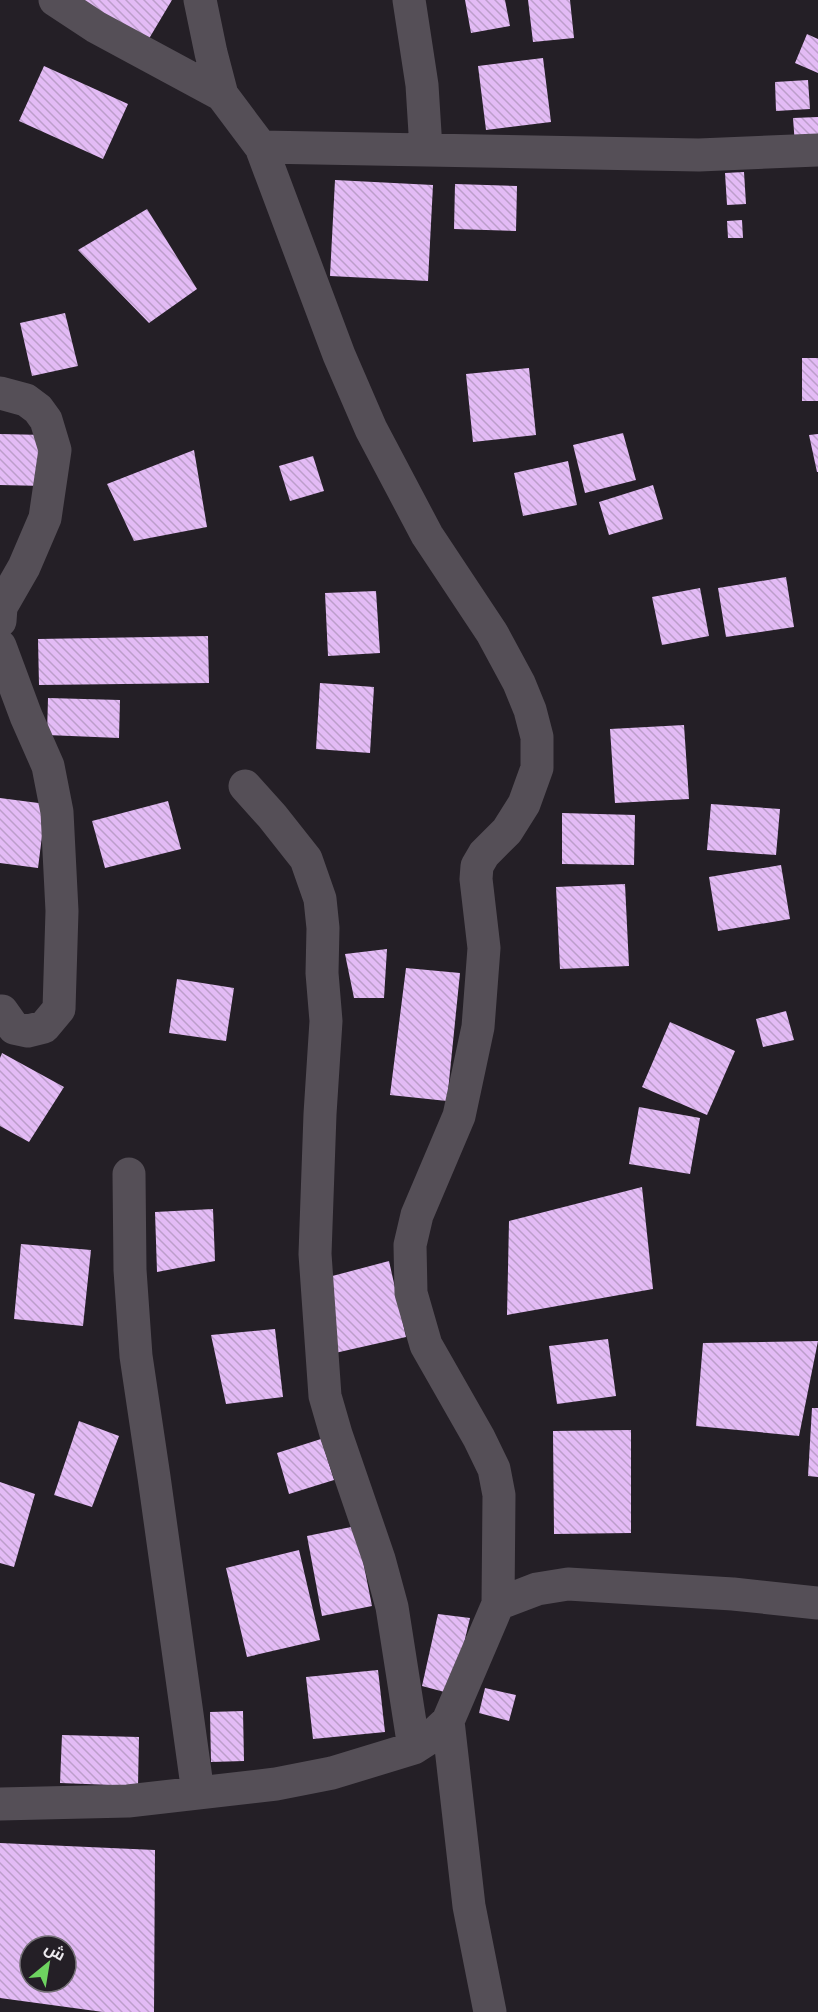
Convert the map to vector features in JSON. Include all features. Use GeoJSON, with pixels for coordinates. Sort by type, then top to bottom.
{"type":"FeatureCollection","features":[{"type":"Feature","properties":{"kind":"street"},"geometry":{"type":"LineString","coordinates":[[55,0],[96,27],[222,95]]}},
{"type":"Feature","properties":{"kind":"street"},"geometry":{"type":"LineString","coordinates":[[0,1804],[128,1801],[276,1784],[332,1773],[414,1748],[431,1737],[448,1721],[498,1604],[499,1495],[494,1469],[479,1437],[426,1345],[411,1293],[410,1245],[417,1215],[459,1116],[478,1027],[484,948],[476,879],[477,867],[484,854],[507,831],[524,804],[537,768],[537,737],[531,710],[492,633],[427,535],[371,429],[339,355],[261,147],[222,95],[200,0]]}},
{"type":"Feature","properties":{"kind":"street"},"geometry":{"type":"LineString","coordinates":[[409,0],[422,85],[426,150]]}},
{"type":"Feature","properties":{"kind":"street"},"geometry":{"type":"LineString","coordinates":[[261,147],[699,155],[818,150]]}},
{"type":"Feature","properties":{"kind":"street"},"geometry":{"type":"LineString","coordinates":[[0,393],[26,400],[38,409],[46,420],[54,450],[45,518],[24,567],[1,607],[0,621]]}},
{"type":"Feature","properties":{"kind":"street"},"geometry":{"type":"LineString","coordinates":[[0,646],[26,716],[48,766],[57,812],[62,911],[59,1009],[44,1027],[28,1031],[15,1028],[2,1011]]}},
{"type":"Feature","properties":{"kind":"street"},"geometry":{"type":"LineString","coordinates":[[245,786],[306,859],[320,899],[326,1022],[318,1136],[315,1254],[325,1396],[379,1559],[392,1606],[414,1748]]}},
{"type":"Feature","properties":{"kind":"street"},"geometry":{"type":"LineString","coordinates":[[129,1173],[130,1270],[136,1356],[198,1793]]}},
{"type":"Feature","properties":{"kind":"street"},"geometry":{"type":"LineString","coordinates":[[498,1604],[537,1589],[568,1584],[733,1594],[818,1603]]}},
{"type":"Feature","properties":{"kind":"street"},"geometry":{"type":"LineString","coordinates":[[448,1721],[469,1906],[490,2012]]}},
{"type":"Feature","properties":{"kind":"building"},"geometry":{"type":"Polygon","coordinates":[[[82,0],[172,0],[147,42],[82,0]]]}},
{"type":"Feature","properties":{"kind":"building"},"geometry":{"type":"Polygon","coordinates":[[[465,0],[505,0],[510,26],[471,33],[465,0]]]}},
{"type":"Feature","properties":{"kind":"building"},"geometry":{"type":"Polygon","coordinates":[[[528,0],[570,0],[574,38],[533,42],[528,0]]]}},
{"type":"Feature","properties":{"kind":"building"},"geometry":{"type":"Polygon","coordinates":[[[807,34],[818,39],[818,73],[795,63],[807,34]]]}},
{"type":"Feature","properties":{"kind":"building"},"geometry":{"type":"Polygon","coordinates":[[[543,58],[551,122],[486,130],[478,66],[543,58]]]}},
{"type":"Feature","properties":{"kind":"building"},"geometry":{"type":"Polygon","coordinates":[[[44,66],[128,104],[103,159],[19,121],[44,66]]]}},
{"type":"Feature","properties":{"kind":"building"},"geometry":{"type":"Polygon","coordinates":[[[808,80],[810,109],[776,111],[775,82],[808,80]]]}},
{"type":"Feature","properties":{"kind":"building"},"geometry":{"type":"Polygon","coordinates":[[[818,117],[818,144],[795,145],[793,118],[818,117]]]}},
{"type":"Feature","properties":{"kind":"building"},"geometry":{"type":"Polygon","coordinates":[[[744,172],[746,204],[727,205],[725,173],[744,172]]]}},
{"type":"Feature","properties":{"kind":"building"},"geometry":{"type":"Polygon","coordinates":[[[335,180],[433,185],[428,281],[330,276],[335,180]]]}},
{"type":"Feature","properties":{"kind":"building"},"geometry":{"type":"Polygon","coordinates":[[[455,184],[517,186],[516,231],[454,229],[455,184]]]}},
{"type":"Feature","properties":{"kind":"building"},"geometry":{"type":"Polygon","coordinates":[[[147,209],[197,289],[149,323],[78,250],[147,209]]]}},
{"type":"Feature","properties":{"kind":"building"},"geometry":{"type":"Polygon","coordinates":[[[742,220],[743,238],[728,238],[727,221],[742,220]]]}},
{"type":"Feature","properties":{"kind":"building"},"geometry":{"type":"Polygon","coordinates":[[[65,313],[78,366],[32,376],[20,323],[65,313]]]}},
{"type":"Feature","properties":{"kind":"building"},"geometry":{"type":"Polygon","coordinates":[[[802,358],[818,358],[818,401],[802,401],[802,358]]]}},
{"type":"Feature","properties":{"kind":"building"},"geometry":{"type":"Polygon","coordinates":[[[529,368],[536,435],[473,442],[466,374],[529,368]]]}},
{"type":"Feature","properties":{"kind":"building"},"geometry":{"type":"Polygon","coordinates":[[[623,433],[636,480],[585,493],[573,445],[623,433]]]}},
{"type":"Feature","properties":{"kind":"building"},"geometry":{"type":"Polygon","coordinates":[[[0,434],[45,435],[45,486],[0,485],[0,434]]]}},
{"type":"Feature","properties":{"kind":"building"},"geometry":{"type":"Polygon","coordinates":[[[818,434],[818,472],[817,472],[809,435],[818,434]]]}},
{"type":"Feature","properties":{"kind":"building"},"geometry":{"type":"Polygon","coordinates":[[[194,450],[207,527],[134,541],[107,484],[194,450]]]}},
{"type":"Feature","properties":{"kind":"building"},"geometry":{"type":"Polygon","coordinates":[[[313,456],[324,491],[290,501],[279,466],[313,456]]]}},
{"type":"Feature","properties":{"kind":"building"},"geometry":{"type":"Polygon","coordinates":[[[568,461],[577,505],[523,516],[514,473],[568,461]]]}},
{"type":"Feature","properties":{"kind":"building"},"geometry":{"type":"Polygon","coordinates":[[[653,485],[663,519],[609,535],[599,502],[653,485]]]}},
{"type":"Feature","properties":{"kind":"building"},"geometry":{"type":"Polygon","coordinates":[[[786,577],[794,627],[726,637],[718,588],[786,577]]]}},
{"type":"Feature","properties":{"kind":"building"},"geometry":{"type":"Polygon","coordinates":[[[700,588],[709,636],[662,645],[652,597],[700,588]]]}},
{"type":"Feature","properties":{"kind":"building"},"geometry":{"type":"Polygon","coordinates":[[[376,591],[380,653],[328,656],[325,593],[376,591]]]}},
{"type":"Feature","properties":{"kind":"building"},"geometry":{"type":"Polygon","coordinates":[[[208,636],[209,683],[39,685],[38,639],[208,636]]]}},
{"type":"Feature","properties":{"kind":"building"},"geometry":{"type":"Polygon","coordinates":[[[320,683],[374,687],[370,753],[316,749],[320,683]]]}},
{"type":"Feature","properties":{"kind":"building"},"geometry":{"type":"Polygon","coordinates":[[[48,698],[120,700],[119,738],[47,735],[48,698]]]}},
{"type":"Feature","properties":{"kind":"building"},"geometry":{"type":"Polygon","coordinates":[[[684,725],[689,799],[615,803],[610,729],[684,725]]]}},
{"type":"Feature","properties":{"kind":"building"},"geometry":{"type":"Polygon","coordinates":[[[0,798],[46,804],[38,868],[0,863],[0,798]]]}},
{"type":"Feature","properties":{"kind":"building"},"geometry":{"type":"Polygon","coordinates":[[[168,801],[181,849],[105,868],[92,821],[168,801]]]}},
{"type":"Feature","properties":{"kind":"building"},"geometry":{"type":"Polygon","coordinates":[[[711,804],[780,809],[776,855],[707,850],[711,804]]]}},
{"type":"Feature","properties":{"kind":"building"},"geometry":{"type":"Polygon","coordinates":[[[562,813],[635,815],[634,865],[562,864],[562,813]]]}},
{"type":"Feature","properties":{"kind":"building"},"geometry":{"type":"Polygon","coordinates":[[[781,865],[790,919],[718,931],[709,877],[781,865]]]}},
{"type":"Feature","properties":{"kind":"building"},"geometry":{"type":"Polygon","coordinates":[[[625,884],[629,966],[560,969],[556,887],[625,884]]]}},
{"type":"Feature","properties":{"kind":"building"},"geometry":{"type":"Polygon","coordinates":[[[387,949],[384,998],[354,998],[345,954],[387,949]]]}},
{"type":"Feature","properties":{"kind":"building"},"geometry":{"type":"Polygon","coordinates":[[[406,968],[460,973],[447,1101],[390,1095],[406,968]]]}},
{"type":"Feature","properties":{"kind":"building"},"geometry":{"type":"Polygon","coordinates":[[[177,979],[234,988],[226,1041],[169,1033],[177,979]]]}},
{"type":"Feature","properties":{"kind":"building"},"geometry":{"type":"Polygon","coordinates":[[[786,1011],[794,1040],[763,1047],[756,1019],[786,1011]]]}},
{"type":"Feature","properties":{"kind":"building"},"geometry":{"type":"Polygon","coordinates":[[[670,1022],[735,1051],[707,1115],[642,1087],[670,1022]]]}},
{"type":"Feature","properties":{"kind":"building"},"geometry":{"type":"Polygon","coordinates":[[[2,1053],[64,1087],[29,1142],[0,1126],[0,1058],[2,1053]]]}},
{"type":"Feature","properties":{"kind":"building"},"geometry":{"type":"Polygon","coordinates":[[[639,1107],[700,1118],[690,1174],[629,1164],[639,1107]]]}},
{"type":"Feature","properties":{"kind":"building"},"geometry":{"type":"Polygon","coordinates":[[[642,1187],[653,1289],[507,1315],[509,1221],[642,1187]]]}},
{"type":"Feature","properties":{"kind":"building"},"geometry":{"type":"Polygon","coordinates":[[[213,1209],[215,1261],[157,1272],[155,1212],[213,1209]]]}},
{"type":"Feature","properties":{"kind":"building"},"geometry":{"type":"Polygon","coordinates":[[[21,1244],[91,1250],[83,1326],[14,1319],[21,1244]]]}},
{"type":"Feature","properties":{"kind":"building"},"geometry":{"type":"Polygon","coordinates":[[[389,1261],[406,1337],[335,1353],[321,1279],[389,1261]]]}},
{"type":"Feature","properties":{"kind":"building"},"geometry":{"type":"Polygon","coordinates":[[[275,1329],[283,1397],[226,1404],[211,1335],[275,1329]]]}},
{"type":"Feature","properties":{"kind":"building"},"geometry":{"type":"Polygon","coordinates":[[[608,1339],[616,1396],[557,1404],[549,1346],[608,1339]]]}},
{"type":"Feature","properties":{"kind":"building"},"geometry":{"type":"Polygon","coordinates":[[[818,1341],[799,1436],[696,1426],[703,1343],[818,1341]]]}},
{"type":"Feature","properties":{"kind":"building"},"geometry":{"type":"Polygon","coordinates":[[[812,1408],[818,1408],[818,1477],[808,1476],[812,1408]]]}},
{"type":"Feature","properties":{"kind":"building"},"geometry":{"type":"Polygon","coordinates":[[[79,1421],[119,1436],[92,1507],[54,1495],[79,1421]]]}},
{"type":"Feature","properties":{"kind":"building"},"geometry":{"type":"Polygon","coordinates":[[[631,1430],[631,1533],[554,1534],[553,1431],[631,1430]]]}},
{"type":"Feature","properties":{"kind":"building"},"geometry":{"type":"Polygon","coordinates":[[[321,1439],[334,1480],[289,1494],[277,1453],[321,1439]]]}},
{"type":"Feature","properties":{"kind":"building"},"geometry":{"type":"Polygon","coordinates":[[[0,1482],[35,1494],[14,1567],[0,1563],[0,1482]]]}},
{"type":"Feature","properties":{"kind":"building"},"geometry":{"type":"Polygon","coordinates":[[[356,1526],[372,1606],[322,1616],[307,1536],[356,1526]]]}},
{"type":"Feature","properties":{"kind":"building"},"geometry":{"type":"Polygon","coordinates":[[[299,1550],[320,1640],[247,1657],[226,1568],[299,1550]]]}},
{"type":"Feature","properties":{"kind":"building"},"geometry":{"type":"Polygon","coordinates":[[[438,1614],[470,1618],[452,1694],[422,1686],[438,1614]]]}},
{"type":"Feature","properties":{"kind":"building"},"geometry":{"type":"Polygon","coordinates":[[[378,1670],[385,1732],[313,1739],[306,1677],[378,1670]]]}},
{"type":"Feature","properties":{"kind":"building"},"geometry":{"type":"Polygon","coordinates":[[[485,1688],[516,1695],[509,1721],[479,1713],[485,1688]]]}},
{"type":"Feature","properties":{"kind":"building"},"geometry":{"type":"Polygon","coordinates":[[[243,1711],[244,1761],[211,1762],[210,1712],[243,1711]]]}},
{"type":"Feature","properties":{"kind":"building"},"geometry":{"type":"Polygon","coordinates":[[[62,1735],[139,1737],[138,1786],[60,1783],[62,1735]]]}},
{"type":"Feature","properties":{"kind":"building"},"geometry":{"type":"Polygon","coordinates":[[[0,1843],[155,1850],[154,2012],[103,2012],[0,1998],[0,1843]]]}}]}
